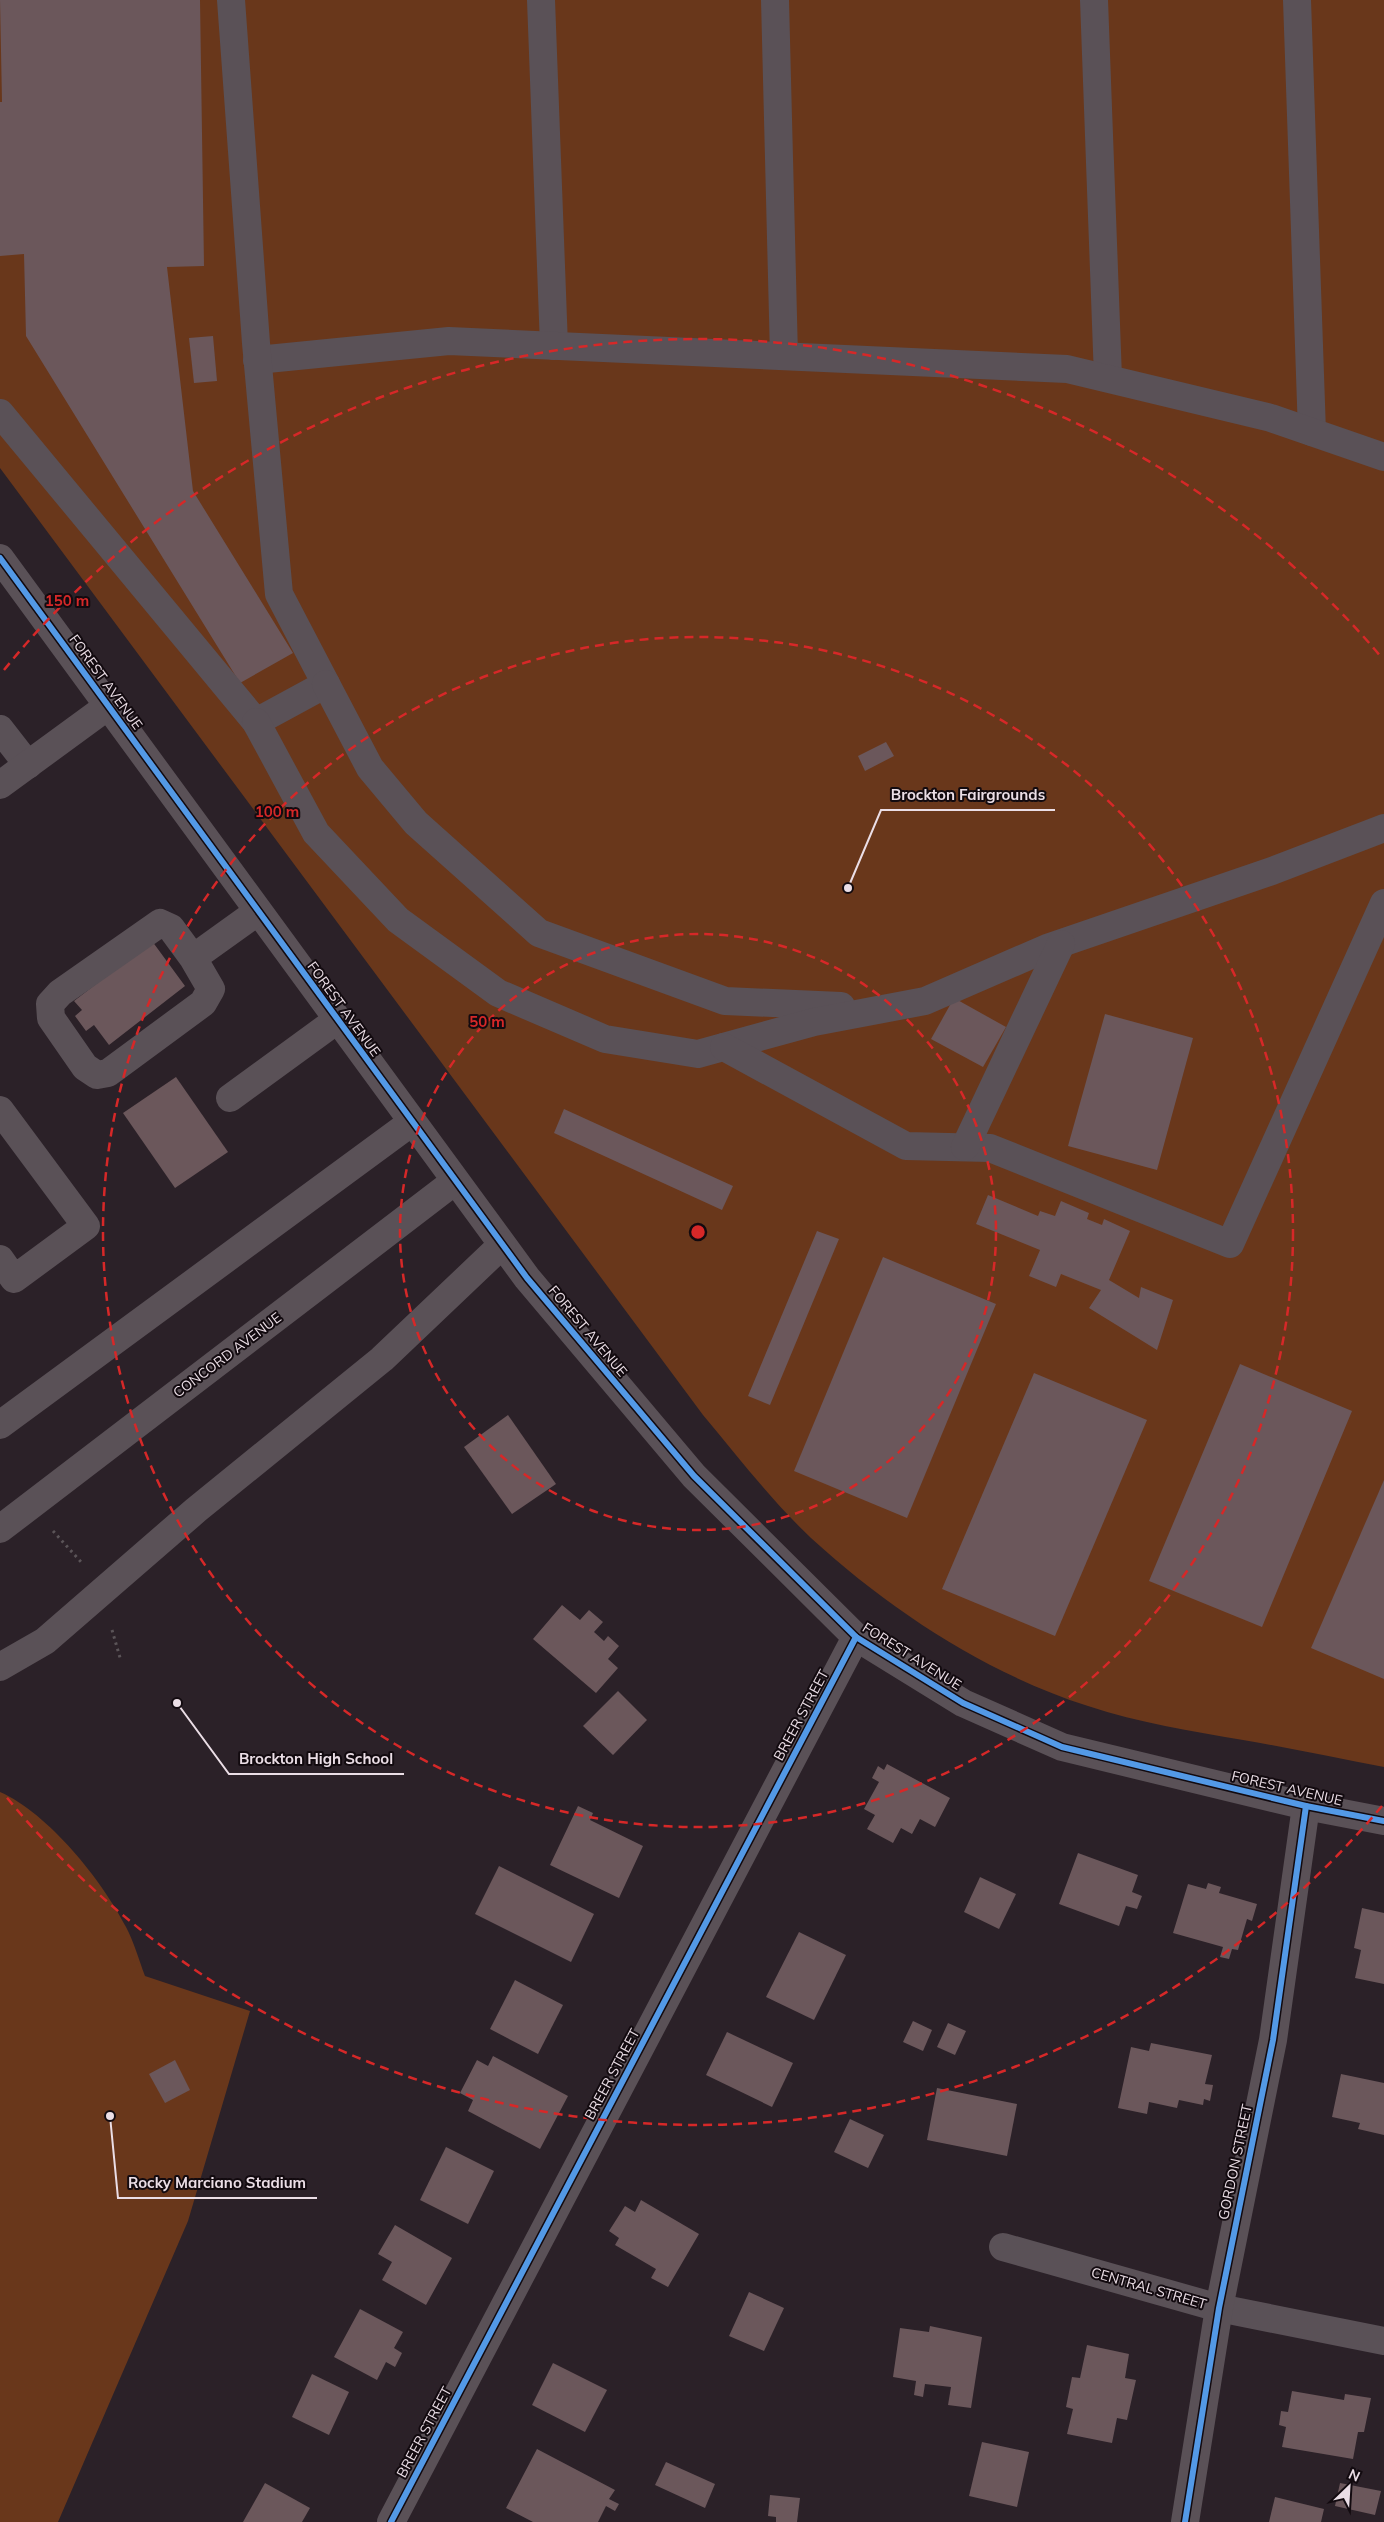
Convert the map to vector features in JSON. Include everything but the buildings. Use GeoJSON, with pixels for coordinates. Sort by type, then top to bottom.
{"type":"FeatureCollection","features":[{"type":"Feature","properties":{"kind":"street"},"geometry":{"type":"LineString","coordinates":[[232,0],[257,360],[279,594],[370,768],[416,823],[539,933],[725,1001],[889,1008]]}},
{"type":"Feature","properties":{"kind":"street"},"geometry":{"type":"LineString","coordinates":[[541,0],[554,346]]}},
{"type":"Feature","properties":{"kind":"street"},"geometry":{"type":"LineString","coordinates":[[775,0],[784,356]]}},
{"type":"Feature","properties":{"kind":"street"},"geometry":{"type":"LineString","coordinates":[[1094,0],[1108,378]]}},
{"type":"Feature","properties":{"kind":"street"},"geometry":{"type":"LineString","coordinates":[[1297,0],[1312,432]]}},
{"type":"Feature","properties":{"kind":"street"},"geometry":{"type":"LineString","coordinates":[[257,360],[449,340],[1067,369],[1271,418],[1384,457]]}},
{"type":"Feature","properties":{"kind":"street"},"geometry":{"type":"LineString","coordinates":[[0,413],[256,722],[316,834],[398,920],[498,993],[605,1039],[698,1054],[814,1022],[925,1001],[1061,944],[1272,871],[1384,828]]}},
{"type":"Feature","properties":{"kind":"street","name":"FOREST AVENUE"},"geometry":{"type":"LineString","coordinates":[[0,558],[336,1020],[527,1278],[694,1476],[856,1637],[963,1703],[1062,1747],[1306,1806],[1384,1821]]}},
{"type":"Feature","properties":{"kind":"street"},"geometry":{"type":"LineString","coordinates":[[256,722],[326,684]]}},
{"type":"Feature","properties":{"kind":"street"},"geometry":{"type":"LineString","coordinates":[[0,785],[108,706]]}},
{"type":"Feature","properties":{"kind":"street"},"geometry":{"type":"LineString","coordinates":[[0,729],[28,765]]}},
{"type":"Feature","properties":{"kind":"street"},"geometry":{"type":"LineString","coordinates":[[724,1047],[906,1146],[990,1148],[1230,1244],[1384,903]]}},
{"type":"Feature","properties":{"kind":"street"},"geometry":{"type":"LineString","coordinates":[[193,958],[257,912]]}},
{"type":"Feature","properties":{"kind":"street"},"geometry":{"type":"LineString","coordinates":[[160,923],[170,928],[193,958],[211,989],[203,1002],[108,1073],[97,1075],[85,1067],[51,1018],[50,1004],[60,993],[160,923]]}},
{"type":"Feature","properties":{"kind":"street"},"geometry":{"type":"LineString","coordinates":[[965,1147],[1061,944]]}},
{"type":"Feature","properties":{"kind":"street"},"geometry":{"type":"LineString","coordinates":[[230,1098],[336,1020]]}},
{"type":"Feature","properties":{"kind":"street"},"geometry":{"type":"LineString","coordinates":[[0,1110],[86,1226],[14,1279],[0,1259]]}},
{"type":"Feature","properties":{"kind":"street"},"geometry":{"type":"LineString","coordinates":[[0,1425],[412,1122]]}},
{"type":"Feature","properties":{"kind":"street","name":"CONCORD AVENUE"},"geometry":{"type":"LineString","coordinates":[[0,1529],[455,1181]]}},
{"type":"Feature","properties":{"kind":"street"},"geometry":{"type":"LineString","coordinates":[[0,1668],[45,1641],[203,1504],[382,1359],[502,1245]]}},
{"type":"Feature","properties":{"kind":"street","name":"BREER STREET"},"geometry":{"type":"LineString","coordinates":[[391,2522],[856,1637]]}},
{"type":"Feature","properties":{"kind":"street","name":"GORDON STREET"},"geometry":{"type":"LineString","coordinates":[[1185,2522],[1219,2308],[1273,2040],[1306,1806]]}},
{"type":"Feature","properties":{"kind":"street","name":"CENTRAL STREET"},"geometry":{"type":"LineString","coordinates":[[1003,2247],[1219,2308],[1384,2341]]}},
{"type":"Feature","properties":{"kind":"shaded area"},"geometry":{"type":"Polygon","coordinates":[[[0,0],[1384,0],[1384,1767],[1146,1722],[1088,1706],[1012,1676],[940,1637],[841,1565],[811,1538],[769,1494],[703,1415],[0,468],[0,0]]]}},
{"type":"Feature","properties":{"kind":"shaded area"},"geometry":{"type":"Polygon","coordinates":[[[0,1792],[37,1815],[88,1869],[103,1889],[126,1927],[145,1976],[250,2011],[188,2221],[58,2522],[0,2522],[0,1792]]]}},
{"type":"Feature","properties":{"kind":"cycle path"},"geometry":{"type":"LineString","coordinates":[[0,558],[527,1278],[694,1476],[856,1637],[963,1703],[1062,1747],[1306,1806],[1384,1821]]}},
{"type":"Feature","properties":{"kind":"cycle path"},"geometry":{"type":"LineString","coordinates":[[391,2522],[856,1637]]}},
{"type":"Feature","properties":{"kind":"cycle path"},"geometry":{"type":"LineString","coordinates":[[1185,2522],[1219,2308],[1273,2040],[1306,1806]]}},
{"type":"Feature","properties":{"kind":"place","name":"Brockton Fairgrounds"},"geometry":{"type":"Point","coordinates":[848,888]}},
{"type":"Feature","properties":{"kind":"place","name":"Brockton High School"},"geometry":{"type":"Point","coordinates":[177,1703]}},
{"type":"Feature","properties":{"kind":"place","name":"Rocky Marciano Stadium"},"geometry":{"type":"Point","coordinates":[110,2116]}}]}
